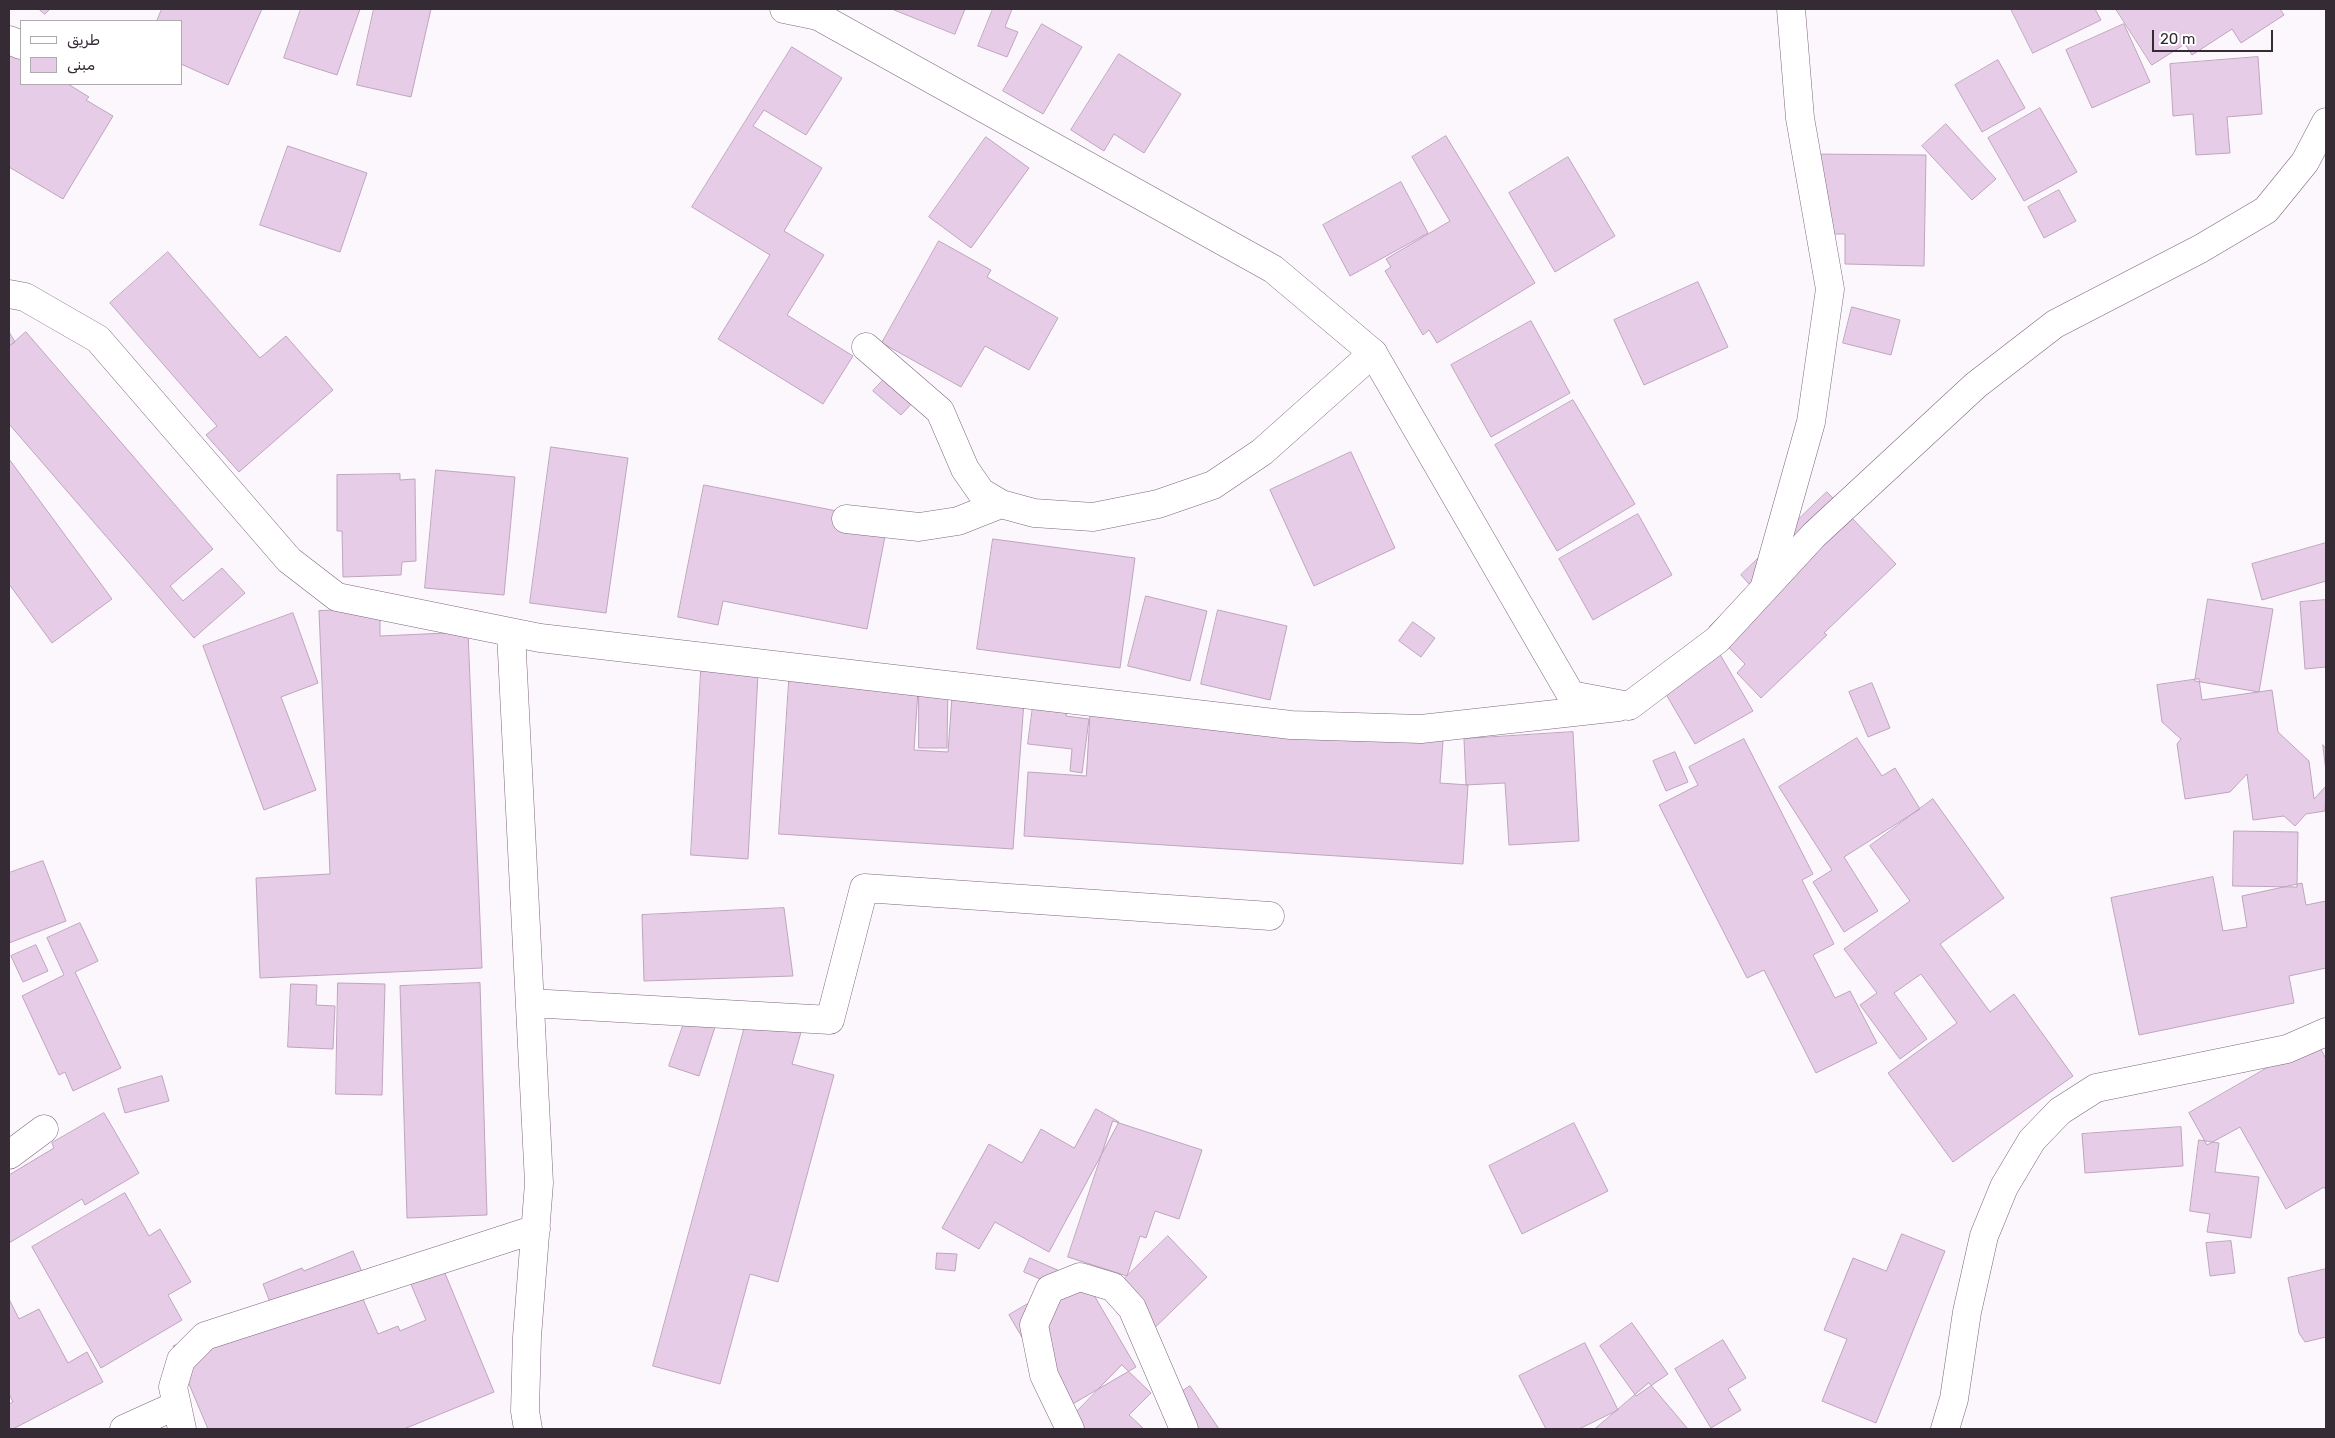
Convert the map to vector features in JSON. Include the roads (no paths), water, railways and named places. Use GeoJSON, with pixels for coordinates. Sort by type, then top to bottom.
{"type":"FeatureCollection","features":[{"type":"Feature","properties":{"kind":"street"},"geometry":{"type":"LineString","coordinates":[[784,9],[818,16],[1273,269],[1372,353],[1571,695],[1629,706]]}},
{"type":"Feature","properties":{"kind":"street"},"geometry":{"type":"LineString","coordinates":[[1764,589],[1811,422],[1830,289],[1800,118],[1791,9]]}},
{"type":"Feature","properties":{"kind":"street"},"geometry":{"type":"LineString","coordinates":[[9,294],[25,297],[98,339],[289,560],[337,597],[540,638],[1291,725],[1421,729],[1629,706],[1717,640],[1814,535],[1976,385],[2055,324],[2200,249],[2266,210],[2305,162],[2326,122]]}},
{"type":"Feature","properties":{"kind":"street"},"geometry":{"type":"LineString","coordinates":[[866,347],[940,411],[964,469],[981,492],[1001,504],[1034,513],[1093,517],[1158,504],[1213,485],[1262,452],[1372,353]]}},
{"type":"Feature","properties":{"kind":"street"},"geometry":{"type":"LineString","coordinates":[[846,519],[919,527],[958,520],[1001,504]]}},
{"type":"Feature","properties":{"kind":"street"},"geometry":{"type":"LineString","coordinates":[[511,633],[539,1183],[527,1337],[525,1411],[528,1429]]}},
{"type":"Feature","properties":{"kind":"street"},"geometry":{"type":"LineString","coordinates":[[530,1003],[830,1020],[864,888],[1270,916]]}},
{"type":"Feature","properties":{"kind":"street"},"geometry":{"type":"LineString","coordinates":[[1945,1429],[1954,1399],[1967,1312],[1984,1236],[2004,1187],[2038,1134],[2060,1111],[2096,1088],[2287,1050],[2326,1032]]}},
{"type":"Feature","properties":{"kind":"street"},"geometry":{"type":"LineString","coordinates":[[9,1155],[44,1129]]}},
{"type":"Feature","properties":{"kind":"street"},"geometry":{"type":"LineString","coordinates":[[124,1429],[179,1417],[173,1387],[181,1360],[204,1336],[536,1229]]}},
{"type":"Feature","properties":{"kind":"street"},"geometry":{"type":"LineString","coordinates":[[1070,1429],[1044,1375],[1034,1325],[1050,1289],[1080,1277],[1113,1287],[1132,1308],[1184,1429]]}}]}
